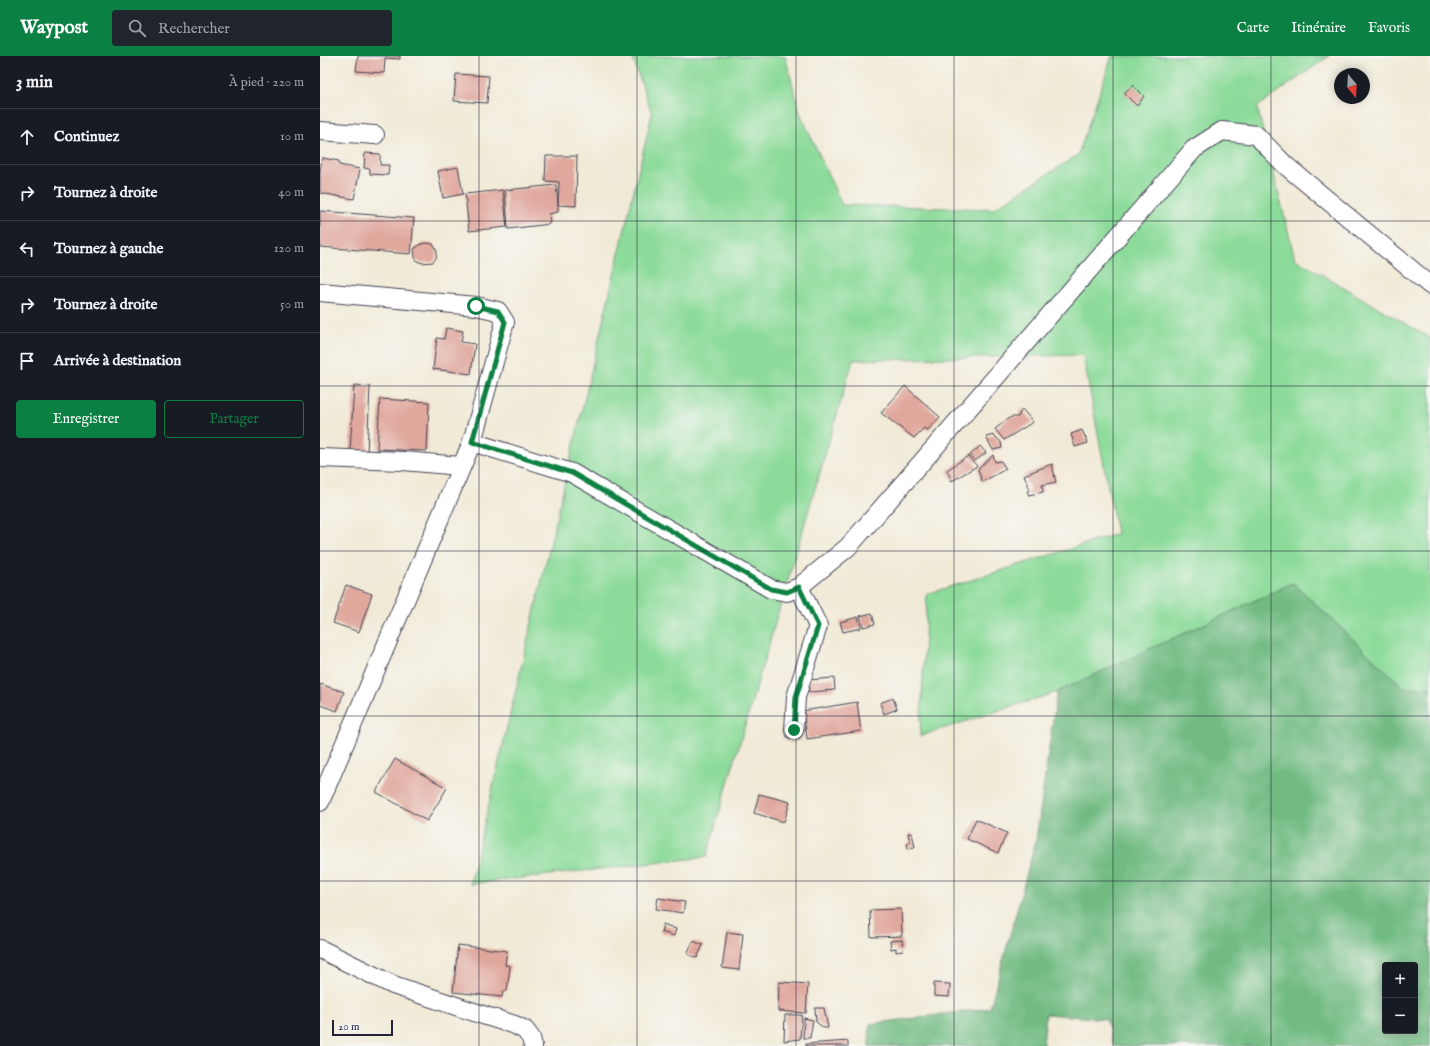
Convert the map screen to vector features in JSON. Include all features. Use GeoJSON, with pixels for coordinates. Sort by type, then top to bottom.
{"type":"FeatureCollection","features":[{"type":"Feature","properties":{"kind":"street"},"geometry":{"type":"LineString","coordinates":[[320,131],[375,135]]}},
{"type":"Feature","properties":{"kind":"street"},"geometry":{"type":"LineString","coordinates":[[472,442],[572,473],[771,589],[787,592],[799,587],[848,547],[1194,149],[1222,131],[1256,135],[1285,165],[1430,285]]}},
{"type":"Feature","properties":{"kind":"street"},"geometry":{"type":"LineString","coordinates":[[320,292],[476,306],[498,311],[505,322],[472,442],[460,466],[320,802]]}},
{"type":"Feature","properties":{"kind":"street"},"geometry":{"type":"LineString","coordinates":[[320,458],[403,460],[460,466]]}},
{"type":"Feature","properties":{"kind":"street"},"geometry":{"type":"LineString","coordinates":[[794,730],[796,697],[818,626],[799,587]]}},
{"type":"Feature","properties":{"kind":"street"},"geometry":{"type":"LineString","coordinates":[[320,949],[393,985],[515,1025],[525,1030],[531,1038],[533,1046]]}},
{"type":"Feature","properties":{"kind":"green space"},"geometry":{"type":"Polygon","coordinates":[[[632,56],[785,56],[800,113],[842,205],[993,209],[1078,155],[1112,56],[1329,56],[1257,107],[1295,259],[1430,338],[1430,688],[1404,688],[1293,583],[1057,692],[920,736],[927,594],[1117,534],[1083,355],[853,360],[706,857],[470,884],[652,114],[632,56]]]}},
{"type":"Feature","properties":{"kind":"green space"},"geometry":{"type":"Polygon","coordinates":[[[1293,583],[1404,688],[1430,688],[1430,1046],[1114,1046],[1106,1019],[1046,1014],[1043,1046],[869,1046],[870,1024],[990,1008],[1036,840],[1057,692],[1293,583]]]}},
{"type":"Feature","properties":{"kind":"building"},"geometry":{"type":"Polygon","coordinates":[[[358,56],[400,56],[400,59],[385,58],[384,73],[356,71],[358,56]]]}},
{"type":"Feature","properties":{"kind":"building"},"geometry":{"type":"Polygon","coordinates":[[[456,74],[489,76],[487,103],[454,101],[456,74]]]}},
{"type":"Feature","properties":{"kind":"building"},"geometry":{"type":"Polygon","coordinates":[[[1133,85],[1144,96],[1137,106],[1124,93],[1133,85]]]}},
{"type":"Feature","properties":{"kind":"building"},"geometry":{"type":"Polygon","coordinates":[[[365,153],[380,154],[380,165],[389,165],[388,175],[370,174],[370,169],[364,168],[365,153]]]}},
{"type":"Feature","properties":{"kind":"building"},"geometry":{"type":"Polygon","coordinates":[[[546,156],[577,156],[576,206],[558,205],[559,182],[545,181],[546,156]]]}},
{"type":"Feature","properties":{"kind":"building"},"geometry":{"type":"Polygon","coordinates":[[[322,158],[339,161],[339,165],[360,169],[354,199],[320,193],[322,158]]]}},
{"type":"Feature","properties":{"kind":"building"},"geometry":{"type":"Polygon","coordinates":[[[458,167],[463,194],[443,198],[438,171],[458,167]]]}},
{"type":"Feature","properties":{"kind":"building"},"geometry":{"type":"Polygon","coordinates":[[[556,185],[558,212],[549,214],[550,224],[508,229],[505,190],[556,185]]]}},
{"type":"Feature","properties":{"kind":"building"},"geometry":{"type":"Polygon","coordinates":[[[503,190],[507,227],[469,231],[465,194],[503,190]]]}},
{"type":"Feature","properties":{"kind":"building"},"geometry":{"type":"Polygon","coordinates":[[[320,211],[414,218],[411,254],[320,247],[320,211]]]}},
{"type":"Feature","properties":{"kind":"building"},"geometry":{"type":"Polygon","coordinates":[[[421,244],[433,244],[435,247],[437,252],[436,258],[433,262],[422,263],[417,261],[414,249],[421,244]]]}},
{"type":"Feature","properties":{"kind":"building"},"geometry":{"type":"Polygon","coordinates":[[[446,328],[463,331],[461,342],[475,344],[471,374],[433,369],[437,338],[444,339],[446,328]]]}},
{"type":"Feature","properties":{"kind":"building"},"geometry":{"type":"Polygon","coordinates":[[[354,385],[370,386],[367,453],[350,452],[354,385]]]}},
{"type":"Feature","properties":{"kind":"building"},"geometry":{"type":"Polygon","coordinates":[[[905,386],[940,417],[928,430],[924,428],[914,438],[881,413],[905,386]]]}},
{"type":"Feature","properties":{"kind":"building"},"geometry":{"type":"Polygon","coordinates":[[[380,399],[429,402],[427,451],[377,449],[380,399]]]}},
{"type":"Feature","properties":{"kind":"building"},"geometry":{"type":"Polygon","coordinates":[[[1022,409],[1033,422],[1004,440],[995,429],[1011,417],[1018,417],[1022,409]]]}},
{"type":"Feature","properties":{"kind":"building"},"geometry":{"type":"Polygon","coordinates":[[[1082,430],[1088,443],[1075,447],[1071,434],[1082,430]]]}},
{"type":"Feature","properties":{"kind":"building"},"geometry":{"type":"Polygon","coordinates":[[[994,435],[1001,442],[1002,448],[993,450],[986,437],[994,435]]]}},
{"type":"Feature","properties":{"kind":"building"},"geometry":{"type":"Polygon","coordinates":[[[980,446],[986,453],[975,461],[970,455],[980,446]]]}},
{"type":"Feature","properties":{"kind":"building"},"geometry":{"type":"Polygon","coordinates":[[[993,455],[995,462],[1001,461],[1006,469],[982,482],[978,469],[993,455]]]}},
{"type":"Feature","properties":{"kind":"building"},"geometry":{"type":"Polygon","coordinates":[[[968,456],[977,466],[952,481],[947,470],[968,456]]]}},
{"type":"Feature","properties":{"kind":"building"},"geometry":{"type":"Polygon","coordinates":[[[1052,464],[1056,482],[1042,485],[1043,492],[1029,495],[1027,491],[1030,490],[1024,475],[1052,464]]]}},
{"type":"Feature","properties":{"kind":"building"},"geometry":{"type":"Polygon","coordinates":[[[346,585],[372,594],[359,632],[333,623],[346,585]]]}},
{"type":"Feature","properties":{"kind":"building"},"geometry":{"type":"Polygon","coordinates":[[[872,613],[875,624],[863,627],[860,616],[872,613]]]}},
{"type":"Feature","properties":{"kind":"building"},"geometry":{"type":"Polygon","coordinates":[[[858,617],[861,628],[843,632],[840,622],[858,617]]]}},
{"type":"Feature","properties":{"kind":"building"},"geometry":{"type":"Polygon","coordinates":[[[834,678],[835,690],[809,692],[808,680],[834,678]]]}},
{"type":"Feature","properties":{"kind":"building"},"geometry":{"type":"Polygon","coordinates":[[[320,684],[344,692],[337,711],[320,705],[320,684]]]}},
{"type":"Feature","properties":{"kind":"building"},"geometry":{"type":"Polygon","coordinates":[[[893,698],[897,709],[884,714],[880,703],[893,698]]]}},
{"type":"Feature","properties":{"kind":"building"},"geometry":{"type":"Polygon","coordinates":[[[857,702],[861,731],[807,739],[803,711],[857,702]]]}},
{"type":"Feature","properties":{"kind":"building"},"geometry":{"type":"Polygon","coordinates":[[[395,759],[447,788],[427,821],[376,792],[395,759]]]}},
{"type":"Feature","properties":{"kind":"building"},"geometry":{"type":"Polygon","coordinates":[[[759,794],[790,802],[784,822],[754,813],[759,794]]]}},
{"type":"Feature","properties":{"kind":"building"},"geometry":{"type":"Polygon","coordinates":[[[976,819],[1007,833],[998,853],[967,839],[976,819]]]}},
{"type":"Feature","properties":{"kind":"building"},"geometry":{"type":"Polygon","coordinates":[[[908,833],[912,833],[915,847],[908,849],[907,844],[910,842],[908,833]]]}},
{"type":"Feature","properties":{"kind":"building"},"geometry":{"type":"Polygon","coordinates":[[[658,898],[685,902],[683,913],[656,909],[658,898]]]}},
{"type":"Feature","properties":{"kind":"building"},"geometry":{"type":"Polygon","coordinates":[[[901,909],[902,936],[871,937],[870,910],[901,909]]]}},
{"type":"Feature","properties":{"kind":"building"},"geometry":{"type":"Polygon","coordinates":[[[663,924],[676,929],[674,936],[661,932],[663,924]]]}},
{"type":"Feature","properties":{"kind":"building"},"geometry":{"type":"Polygon","coordinates":[[[727,932],[743,934],[739,970],[722,968],[727,932]]]}},
{"type":"Feature","properties":{"kind":"building"},"geometry":{"type":"Polygon","coordinates":[[[902,940],[903,951],[896,952],[896,948],[891,949],[890,941],[902,940]]]}},
{"type":"Feature","properties":{"kind":"building"},"geometry":{"type":"Polygon","coordinates":[[[693,941],[703,945],[697,958],[687,954],[693,941]]]}},
{"type":"Feature","properties":{"kind":"building"},"geometry":{"type":"Polygon","coordinates":[[[458,945],[507,951],[505,965],[510,966],[507,991],[503,991],[502,997],[453,992],[458,945]]]}},
{"type":"Feature","properties":{"kind":"building"},"geometry":{"type":"Polygon","coordinates":[[[779,982],[808,984],[806,1013],[778,1011],[779,982]]]}},
{"type":"Feature","properties":{"kind":"building"},"geometry":{"type":"Polygon","coordinates":[[[934,983],[950,984],[949,997],[934,996],[934,983]]]}},
{"type":"Feature","properties":{"kind":"building"},"geometry":{"type":"Polygon","coordinates":[[[815,1008],[824,1008],[828,1028],[824,1028],[816,1022],[815,1008]]]}},
{"type":"Feature","properties":{"kind":"building"},"geometry":{"type":"Polygon","coordinates":[[[785,1015],[802,1015],[800,1039],[784,1041],[785,1015]]]}},
{"type":"Feature","properties":{"kind":"building"},"geometry":{"type":"Polygon","coordinates":[[[804,1018],[813,1020],[810,1038],[803,1038],[804,1018]]]}},
{"type":"Feature","properties":{"kind":"building"},"geometry":{"type":"Polygon","coordinates":[[[848,1041],[848,1046],[806,1046],[806,1044],[848,1041]]]}},
{"type":"Feature","properties":{"kind":"route"},"geometry":{"type":"LineString","coordinates":[[476,306],[498,311],[505,322],[472,442],[572,473],[771,589],[787,592],[799,587],[818,626],[796,697],[794,730]]}}]}
